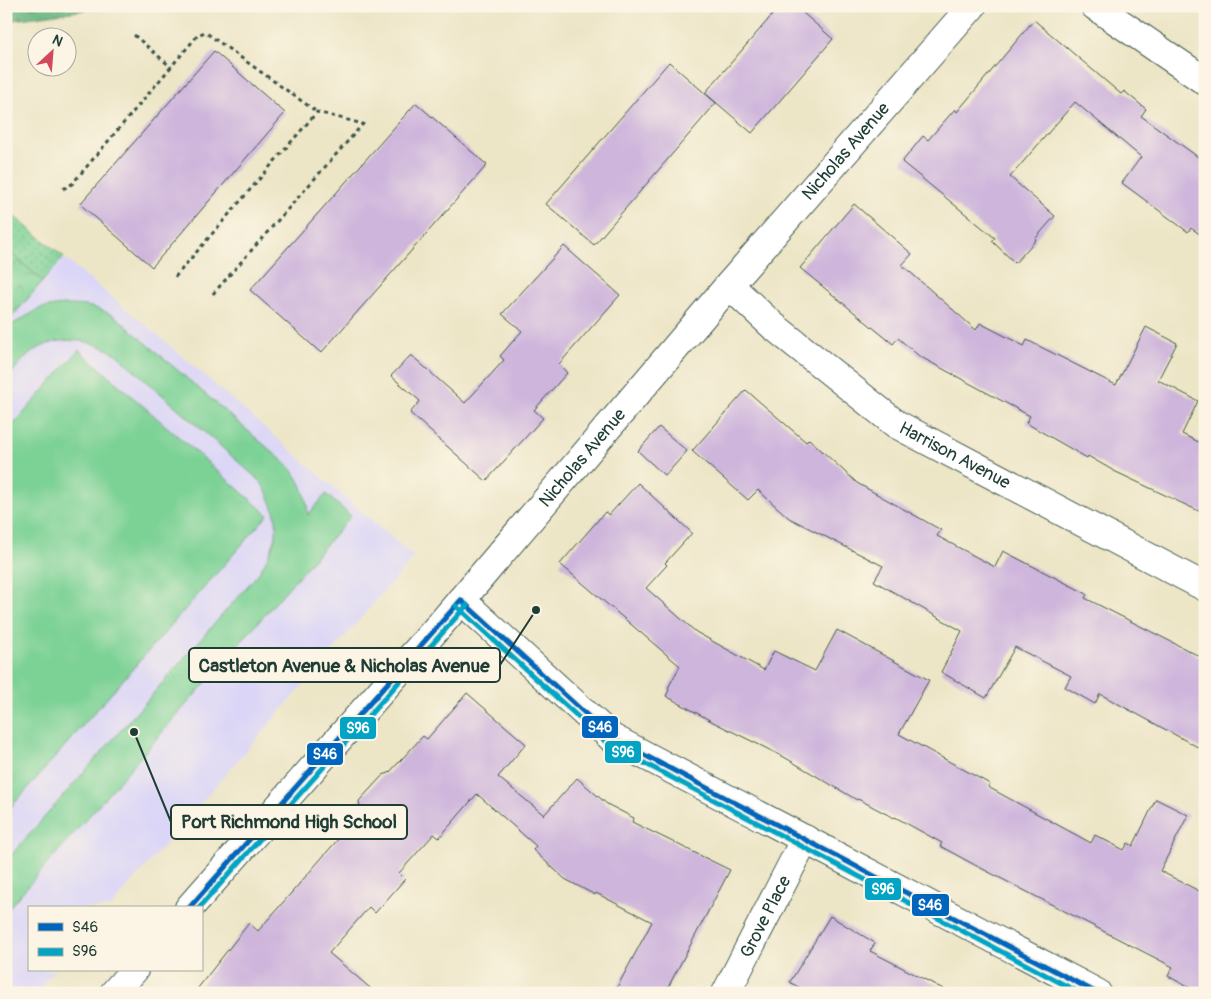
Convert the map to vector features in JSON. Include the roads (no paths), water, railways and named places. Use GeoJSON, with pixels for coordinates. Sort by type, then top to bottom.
{"type":"FeatureCollection","features":[{"type":"Feature","properties":{"kind":"street","name":"Nicholas Avenue"},"geometry":{"type":"LineString","coordinates":[[191,906],[461,600],[729,285],[972,6]]}},
{"type":"Feature","properties":{"kind":"street"},"geometry":{"type":"LineString","coordinates":[[1096,6],[1205,81]]}},
{"type":"Feature","properties":{"kind":"street","name":"Harrison Avenue"},"geometry":{"type":"LineString","coordinates":[[729,285],[772,325],[896,424],[1205,587]]}},
{"type":"Feature","properties":{"kind":"street"},"geometry":{"type":"LineString","coordinates":[[461,600],[612,738],[1097,993]]}},
{"type":"Feature","properties":{"kind":"street","name":"Grove Place"},"geometry":{"type":"LineString","coordinates":[[726,993],[805,839]]}},
{"type":"Feature","properties":{"kind":"street"},"geometry":{"type":"LineString","coordinates":[[114,993],[132,972]]}},
{"type":"Feature","properties":{"kind":"place","name":"Castleton Avenue & Nicholas Avenue"},"geometry":{"type":"Point","coordinates":[536,610]}},
{"type":"Feature","properties":{"kind":"place","name":"Port Richmond High School"},"geometry":{"type":"Point","coordinates":[134,732]}}]}
